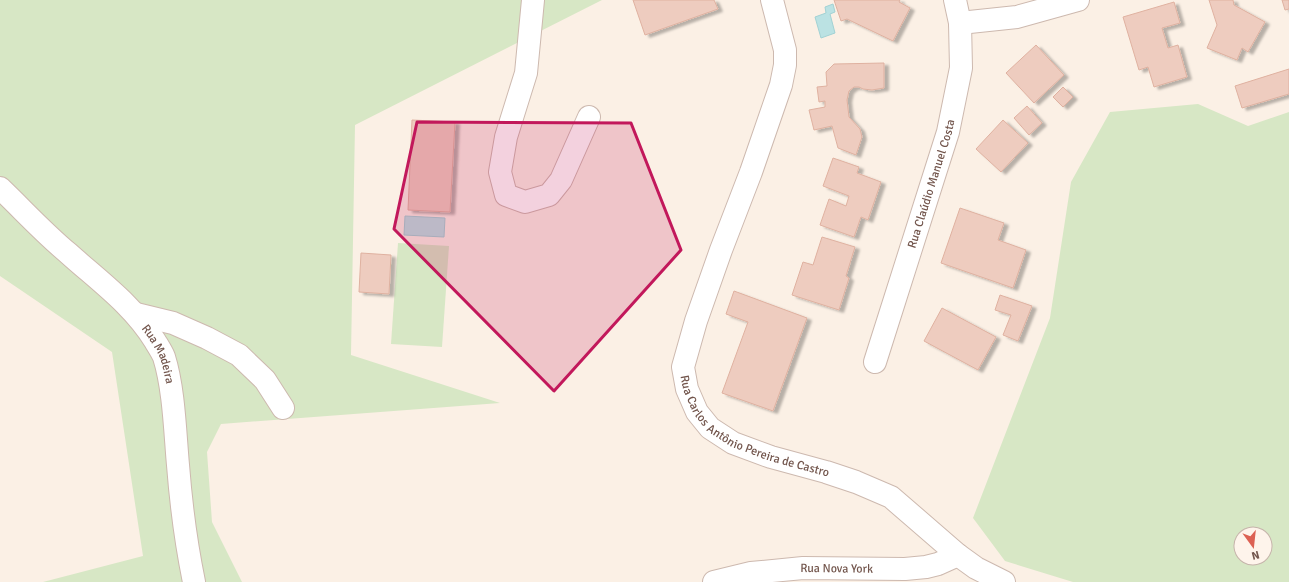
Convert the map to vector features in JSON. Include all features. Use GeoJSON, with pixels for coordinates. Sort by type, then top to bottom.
{"type":"FeatureCollection","features":[{"type":"Feature","properties":{"kind":"street"},"geometry":{"type":"LineString","coordinates":[[533,0],[526,73],[506,137],[500,172],[506,195],[525,202],[548,195],[561,180],[589,117]]}},
{"type":"Feature","properties":{"kind":"street","name":"Rua Carlos Antônio Pereira de Castro"},"geometry":{"type":"LineString","coordinates":[[772,0],[785,50],[785,66],[751,172],[696,321],[683,367],[687,389],[697,412],[710,428],[733,443],[771,457],[856,482],[891,497],[958,555],[973,575],[1004,582]]}},
{"type":"Feature","properties":{"kind":"street","name":"Rua Claúdio Manuel Costa"},"geometry":{"type":"LineString","coordinates":[[875,362],[948,132],[961,68],[960,23],[955,0]]}},
{"type":"Feature","properties":{"kind":"street"},"geometry":{"type":"LineString","coordinates":[[960,23],[1017,17],[1078,0]]}},
{"type":"Feature","properties":{"kind":"street","name":"Rua Madeira"},"geometry":{"type":"LineString","coordinates":[[0,188],[67,253],[102,281],[136,314],[164,356],[174,417],[187,547],[194,582]]}},
{"type":"Feature","properties":{"kind":"street"},"geometry":{"type":"LineString","coordinates":[[136,314],[173,323],[207,338],[238,355],[265,380],[282,408]]}},
{"type":"Feature","properties":{"kind":"street","name":"Rua Nova York"},"geometry":{"type":"LineString","coordinates":[[714,582],[752,574],[803,568],[905,569],[926,567],[938,564],[958,555]]}},
{"type":"Feature","properties":{"kind":"highlighted area"},"geometry":{"type":"Polygon","coordinates":[[[417,122],[631,123],[681,250],[554,391],[394,229],[417,122]]]}},
{"type":"Feature","properties":{"kind":"green space"},"geometry":{"type":"Polygon","coordinates":[[[0,0],[602,0],[355,125],[351,355],[500,403],[221,424],[207,452],[212,522],[242,582],[43,582],[143,556],[112,352],[0,276],[0,0]]]}},
{"type":"Feature","properties":{"kind":"green space"},"geometry":{"type":"Polygon","coordinates":[[[1198,104],[1248,126],[1289,112],[1289,582],[1073,582],[1005,561],[973,518],[1050,318],[1071,182],[1110,112],[1198,104]]]}},
{"type":"Feature","properties":{"kind":"green space"},"geometry":{"type":"Polygon","coordinates":[[[398,243],[449,246],[442,347],[391,344],[398,243]]]}},
{"type":"Feature","properties":{"kind":"water"},"geometry":{"type":"Polygon","coordinates":[[[833,4],[835,12],[830,14],[835,33],[821,38],[815,17],[826,13],[825,7],[833,4]]]}},
{"type":"Feature","properties":{"kind":"water"},"geometry":{"type":"Polygon","coordinates":[[[405,216],[445,218],[444,237],[404,235],[405,216]]]}},
{"type":"Feature","properties":{"kind":"building"},"geometry":{"type":"Polygon","coordinates":[[[633,0],[714,0],[718,9],[645,35],[633,0]]]}},
{"type":"Feature","properties":{"kind":"building"},"geometry":{"type":"Polygon","coordinates":[[[834,0],[900,0],[899,2],[910,8],[893,41],[847,19],[841,21],[834,0]]]}},
{"type":"Feature","properties":{"kind":"building"},"geometry":{"type":"Polygon","coordinates":[[[1209,0],[1233,0],[1234,5],[1265,22],[1248,52],[1242,48],[1237,60],[1207,48],[1217,25],[1209,0]]]}},
{"type":"Feature","properties":{"kind":"building"},"geometry":{"type":"Polygon","coordinates":[[[1282,0],[1289,0],[1289,9],[1285,10],[1282,0]]]}},
{"type":"Feature","properties":{"kind":"building"},"geometry":{"type":"Polygon","coordinates":[[[1174,2],[1180,23],[1162,28],[1168,48],[1178,45],[1187,77],[1154,87],[1148,67],[1139,70],[1123,17],[1174,2]]]}},
{"type":"Feature","properties":{"kind":"building"},"geometry":{"type":"Polygon","coordinates":[[[1036,45],[1064,75],[1034,103],[1006,73],[1036,45]]]}},
{"type":"Feature","properties":{"kind":"building"},"geometry":{"type":"Polygon","coordinates":[[[884,63],[884,88],[872,90],[854,87],[849,91],[847,100],[849,117],[860,129],[862,137],[856,155],[838,148],[832,126],[814,130],[809,110],[825,107],[825,101],[819,102],[817,87],[827,86],[826,72],[834,64],[884,63]]]}},
{"type":"Feature","properties":{"kind":"building"},"geometry":{"type":"Polygon","coordinates":[[[1289,69],[1289,94],[1242,108],[1235,86],[1289,69]]]}},
{"type":"Feature","properties":{"kind":"building"},"geometry":{"type":"Polygon","coordinates":[[[1063,87],[1073,97],[1063,107],[1053,97],[1063,87]]]}},
{"type":"Feature","properties":{"kind":"building"},"geometry":{"type":"Polygon","coordinates":[[[1027,106],[1042,123],[1029,135],[1014,118],[1027,106]]]}},
{"type":"Feature","properties":{"kind":"building"},"geometry":{"type":"Polygon","coordinates":[[[412,120],[455,122],[450,212],[408,210],[412,120]]]}},
{"type":"Feature","properties":{"kind":"building"},"geometry":{"type":"Polygon","coordinates":[[[1003,120],[1028,143],[1001,172],[976,149],[1003,120]]]}},
{"type":"Feature","properties":{"kind":"building"},"geometry":{"type":"Polygon","coordinates":[[[833,158],[859,167],[857,173],[881,182],[868,220],[861,217],[854,237],[820,225],[829,199],[846,206],[849,196],[823,186],[833,158]]]}},
{"type":"Feature","properties":{"kind":"building"},"geometry":{"type":"Polygon","coordinates":[[[960,208],[1004,223],[998,240],[1026,250],[1013,288],[941,263],[960,208]]]}},
{"type":"Feature","properties":{"kind":"building"},"geometry":{"type":"Polygon","coordinates":[[[822,237],[855,247],[846,276],[849,278],[839,310],[792,295],[803,262],[813,265],[822,237]]]}},
{"type":"Feature","properties":{"kind":"building"},"geometry":{"type":"Polygon","coordinates":[[[361,253],[391,255],[389,294],[359,292],[361,253]]]}},
{"type":"Feature","properties":{"kind":"building"},"geometry":{"type":"Polygon","coordinates":[[[734,291],[807,318],[773,411],[722,393],[748,322],[726,314],[734,291]]]}},
{"type":"Feature","properties":{"kind":"building"},"geometry":{"type":"Polygon","coordinates":[[[1000,295],[1032,306],[1018,341],[1003,335],[1011,315],[995,310],[1000,295]]]}},
{"type":"Feature","properties":{"kind":"building"},"geometry":{"type":"Polygon","coordinates":[[[942,308],[996,337],[978,370],[924,341],[942,308]]]}}]}
